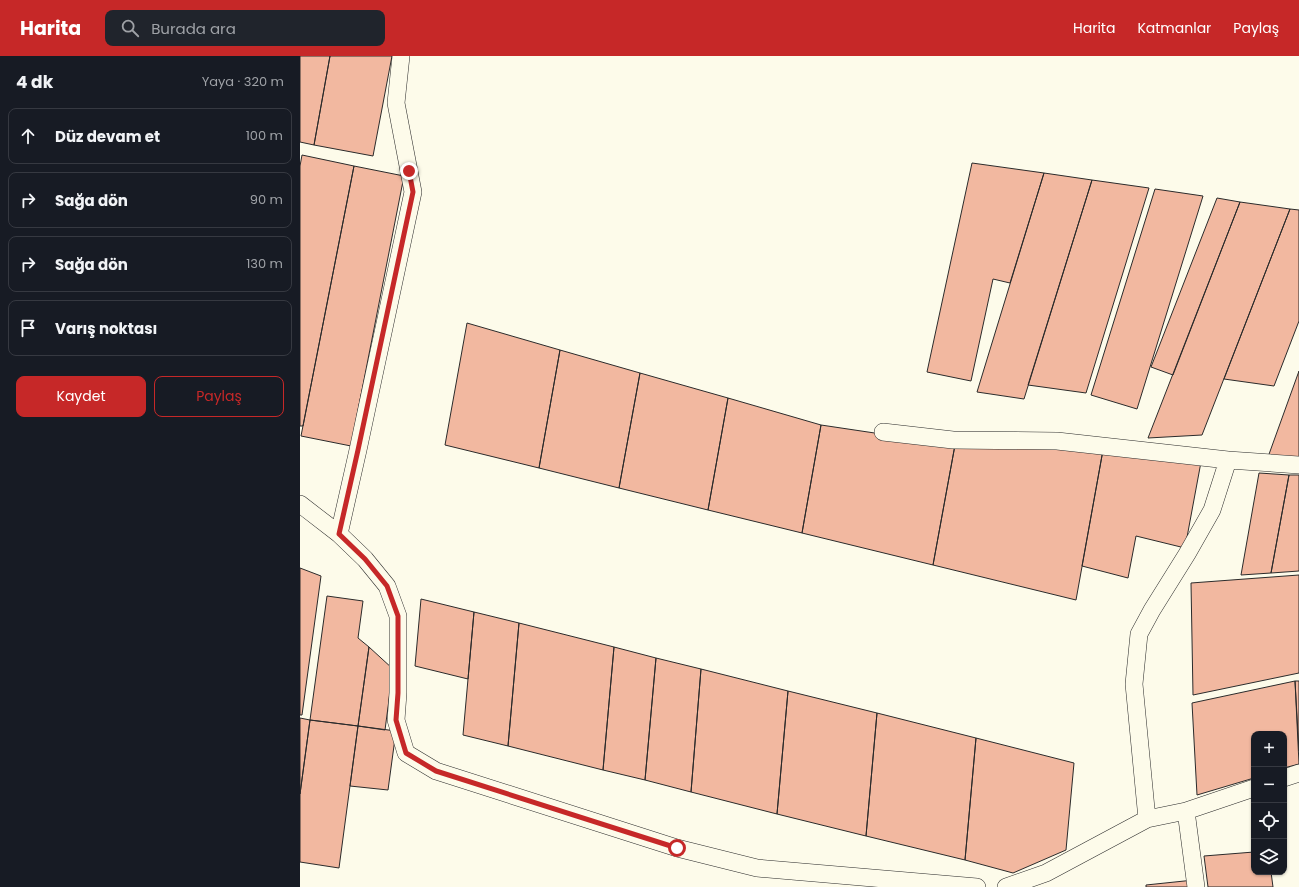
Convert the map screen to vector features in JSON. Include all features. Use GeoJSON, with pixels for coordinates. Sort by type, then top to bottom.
{"type":"FeatureCollection","features":[{"type":"Feature","properties":{"kind":"street"},"geometry":{"type":"LineString","coordinates":[[339,534],[413,192],[396,103],[401,56]]}},
{"type":"Feature","properties":{"kind":"street"},"geometry":{"type":"LineString","coordinates":[[883,432],[953,440],[1057,441],[1228,460],[1299,465]]}},
{"type":"Feature","properties":{"kind":"street"},"geometry":{"type":"LineString","coordinates":[[1147,819],[1134,684],[1139,634],[1212,510],[1228,460]]}},
{"type":"Feature","properties":{"kind":"street"},"geometry":{"type":"LineString","coordinates":[[300,504],[339,534],[365,559],[387,586],[398,616],[398,693],[396,720],[406,753],[436,771],[677,848],[757,868],[832,881],[977,887]]}},
{"type":"Feature","properties":{"kind":"street"},"geometry":{"type":"LineString","coordinates":[[1287,777],[1299,773]]}},
{"type":"Feature","properties":{"kind":"street"},"geometry":{"type":"LineString","coordinates":[[1006,887],[1046,874],[1147,819],[1186,810],[1251,789]]}},
{"type":"Feature","properties":{"kind":"street"},"geometry":{"type":"LineString","coordinates":[[1186,810],[1196,887]]}},
{"type":"Feature","properties":{"kind":"building"},"geometry":{"type":"Polygon","coordinates":[[[300,56],[330,56],[314,145],[300,142],[300,56]]]}},
{"type":"Feature","properties":{"kind":"building"},"geometry":{"type":"Polygon","coordinates":[[[330,56],[392,56],[373,156],[314,145],[330,56]]]}},
{"type":"Feature","properties":{"kind":"building"},"geometry":{"type":"Polygon","coordinates":[[[302,155],[354,166],[303,426],[300,426],[300,166],[302,155]]]}},
{"type":"Feature","properties":{"kind":"building"},"geometry":{"type":"Polygon","coordinates":[[[972,163],[1044,173],[1010,283],[993,279],[971,381],[927,372],[972,163]]]}},
{"type":"Feature","properties":{"kind":"building"},"geometry":{"type":"Polygon","coordinates":[[[354,166],[404,176],[351,446],[301,436],[354,166]]]}},
{"type":"Feature","properties":{"kind":"building"},"geometry":{"type":"Polygon","coordinates":[[[1044,173],[1092,180],[1024,399],[977,392],[1044,173]]]}},
{"type":"Feature","properties":{"kind":"building"},"geometry":{"type":"Polygon","coordinates":[[[1092,180],[1149,188],[1086,393],[1028,385],[1092,180]]]}},
{"type":"Feature","properties":{"kind":"building"},"geometry":{"type":"Polygon","coordinates":[[[1155,189],[1203,196],[1137,409],[1091,395],[1155,189]]]}},
{"type":"Feature","properties":{"kind":"building"},"geometry":{"type":"Polygon","coordinates":[[[1217,198],[1240,202],[1173,375],[1151,367],[1217,198]]]}},
{"type":"Feature","properties":{"kind":"building"},"geometry":{"type":"Polygon","coordinates":[[[1240,202],[1290,209],[1202,435],[1148,438],[1240,202]]]}},
{"type":"Feature","properties":{"kind":"building"},"geometry":{"type":"Polygon","coordinates":[[[1290,209],[1299,210],[1299,321],[1274,386],[1224,379],[1290,209]]]}},
{"type":"Feature","properties":{"kind":"building"},"geometry":{"type":"Polygon","coordinates":[[[467,323],[560,350],[539,468],[445,445],[467,323]]]}},
{"type":"Feature","properties":{"kind":"building"},"geometry":{"type":"Polygon","coordinates":[[[560,350],[640,373],[619,488],[539,468],[560,350]]]}},
{"type":"Feature","properties":{"kind":"building"},"geometry":{"type":"Polygon","coordinates":[[[1299,371],[1299,459],[1268,457],[1299,371]]]}},
{"type":"Feature","properties":{"kind":"building"},"geometry":{"type":"Polygon","coordinates":[[[640,373],[728,398],[708,510],[619,488],[640,373]]]}},
{"type":"Feature","properties":{"kind":"building"},"geometry":{"type":"Polygon","coordinates":[[[728,398],[821,425],[802,533],[708,510],[728,398]]]}},
{"type":"Feature","properties":{"kind":"building"},"geometry":{"type":"Polygon","coordinates":[[[821,425],[955,445],[933,565],[802,533],[821,425]]]}},
{"type":"Feature","properties":{"kind":"building"},"geometry":{"type":"Polygon","coordinates":[[[955,445],[1103,450],[1076,600],[933,565],[955,445]]]}},
{"type":"Feature","properties":{"kind":"building"},"geometry":{"type":"Polygon","coordinates":[[[1103,450],[1201,462],[1185,548],[1136,536],[1128,578],[1082,566],[1103,450]]]}},
{"type":"Feature","properties":{"kind":"building"},"geometry":{"type":"Polygon","coordinates":[[[1259,473],[1289,475],[1271,573],[1241,575],[1259,473]]]}},
{"type":"Feature","properties":{"kind":"building"},"geometry":{"type":"Polygon","coordinates":[[[1289,475],[1299,475],[1299,571],[1271,573],[1289,475]]]}},
{"type":"Feature","properties":{"kind":"building"},"geometry":{"type":"Polygon","coordinates":[[[300,568],[321,576],[302,715],[300,715],[300,568]]]}},
{"type":"Feature","properties":{"kind":"building"},"geometry":{"type":"Polygon","coordinates":[[[1299,575],[1299,673],[1193,695],[1191,583],[1299,575]]]}},
{"type":"Feature","properties":{"kind":"building"},"geometry":{"type":"Polygon","coordinates":[[[327,596],[363,601],[358,638],[369,647],[358,726],[310,720],[327,596]]]}},
{"type":"Feature","properties":{"kind":"building"},"geometry":{"type":"Polygon","coordinates":[[[421,599],[474,612],[468,679],[415,666],[421,599]]]}},
{"type":"Feature","properties":{"kind":"building"},"geometry":{"type":"Polygon","coordinates":[[[474,612],[519,623],[508,746],[463,735],[474,612]]]}},
{"type":"Feature","properties":{"kind":"building"},"geometry":{"type":"Polygon","coordinates":[[[519,623],[614,647],[603,770],[508,746],[519,623]]]}},
{"type":"Feature","properties":{"kind":"building"},"geometry":{"type":"Polygon","coordinates":[[[369,647],[393,669],[385,730],[358,726],[369,647]]]}},
{"type":"Feature","properties":{"kind":"building"},"geometry":{"type":"Polygon","coordinates":[[[614,647],[656,658],[645,780],[603,770],[614,647]]]}},
{"type":"Feature","properties":{"kind":"building"},"geometry":{"type":"Polygon","coordinates":[[[656,658],[701,669],[691,792],[645,780],[656,658]]]}},
{"type":"Feature","properties":{"kind":"building"},"geometry":{"type":"Polygon","coordinates":[[[701,669],[788,691],[777,814],[691,792],[701,669]]]}},
{"type":"Feature","properties":{"kind":"building"},"geometry":{"type":"Polygon","coordinates":[[[1295,681],[1299,681],[1299,751],[1295,681]]]}},
{"type":"Feature","properties":{"kind":"building"},"geometry":{"type":"Polygon","coordinates":[[[1295,681],[1299,764],[1287,767],[1287,731],[1251,731],[1251,779],[1197,795],[1192,703],[1295,681]]]}},
{"type":"Feature","properties":{"kind":"building"},"geometry":{"type":"Polygon","coordinates":[[[788,691],[877,713],[866,836],[777,814],[788,691]]]}},
{"type":"Feature","properties":{"kind":"building"},"geometry":{"type":"Polygon","coordinates":[[[877,713],[976,738],[965,860],[866,836],[877,713]]]}},
{"type":"Feature","properties":{"kind":"building"},"geometry":{"type":"Polygon","coordinates":[[[300,718],[310,720],[300,794],[300,718]]]}},
{"type":"Feature","properties":{"kind":"building"},"geometry":{"type":"Polygon","coordinates":[[[310,720],[358,726],[339,868],[300,862],[300,794],[310,720]]]}},
{"type":"Feature","properties":{"kind":"building"},"geometry":{"type":"Polygon","coordinates":[[[358,726],[396,731],[388,790],[350,786],[358,726]]]}},
{"type":"Feature","properties":{"kind":"building"},"geometry":{"type":"Polygon","coordinates":[[[976,738],[1074,763],[1066,850],[1013,873],[965,860],[976,738]]]}},
{"type":"Feature","properties":{"kind":"building"},"geometry":{"type":"Polygon","coordinates":[[[1251,852],[1251,875],[1271,875],[1273,887],[1208,887],[1204,856],[1251,852]]]}},
{"type":"Feature","properties":{"kind":"building"},"geometry":{"type":"Polygon","coordinates":[[[1194,880],[1194,887],[1146,887],[1146,885],[1194,880]]]}},
{"type":"Feature","properties":{"kind":"route"},"geometry":{"type":"LineString","coordinates":[[409,171],[413,192],[339,534],[365,559],[387,586],[398,616],[398,693],[396,720],[406,753],[436,771],[677,848]]}}]}
